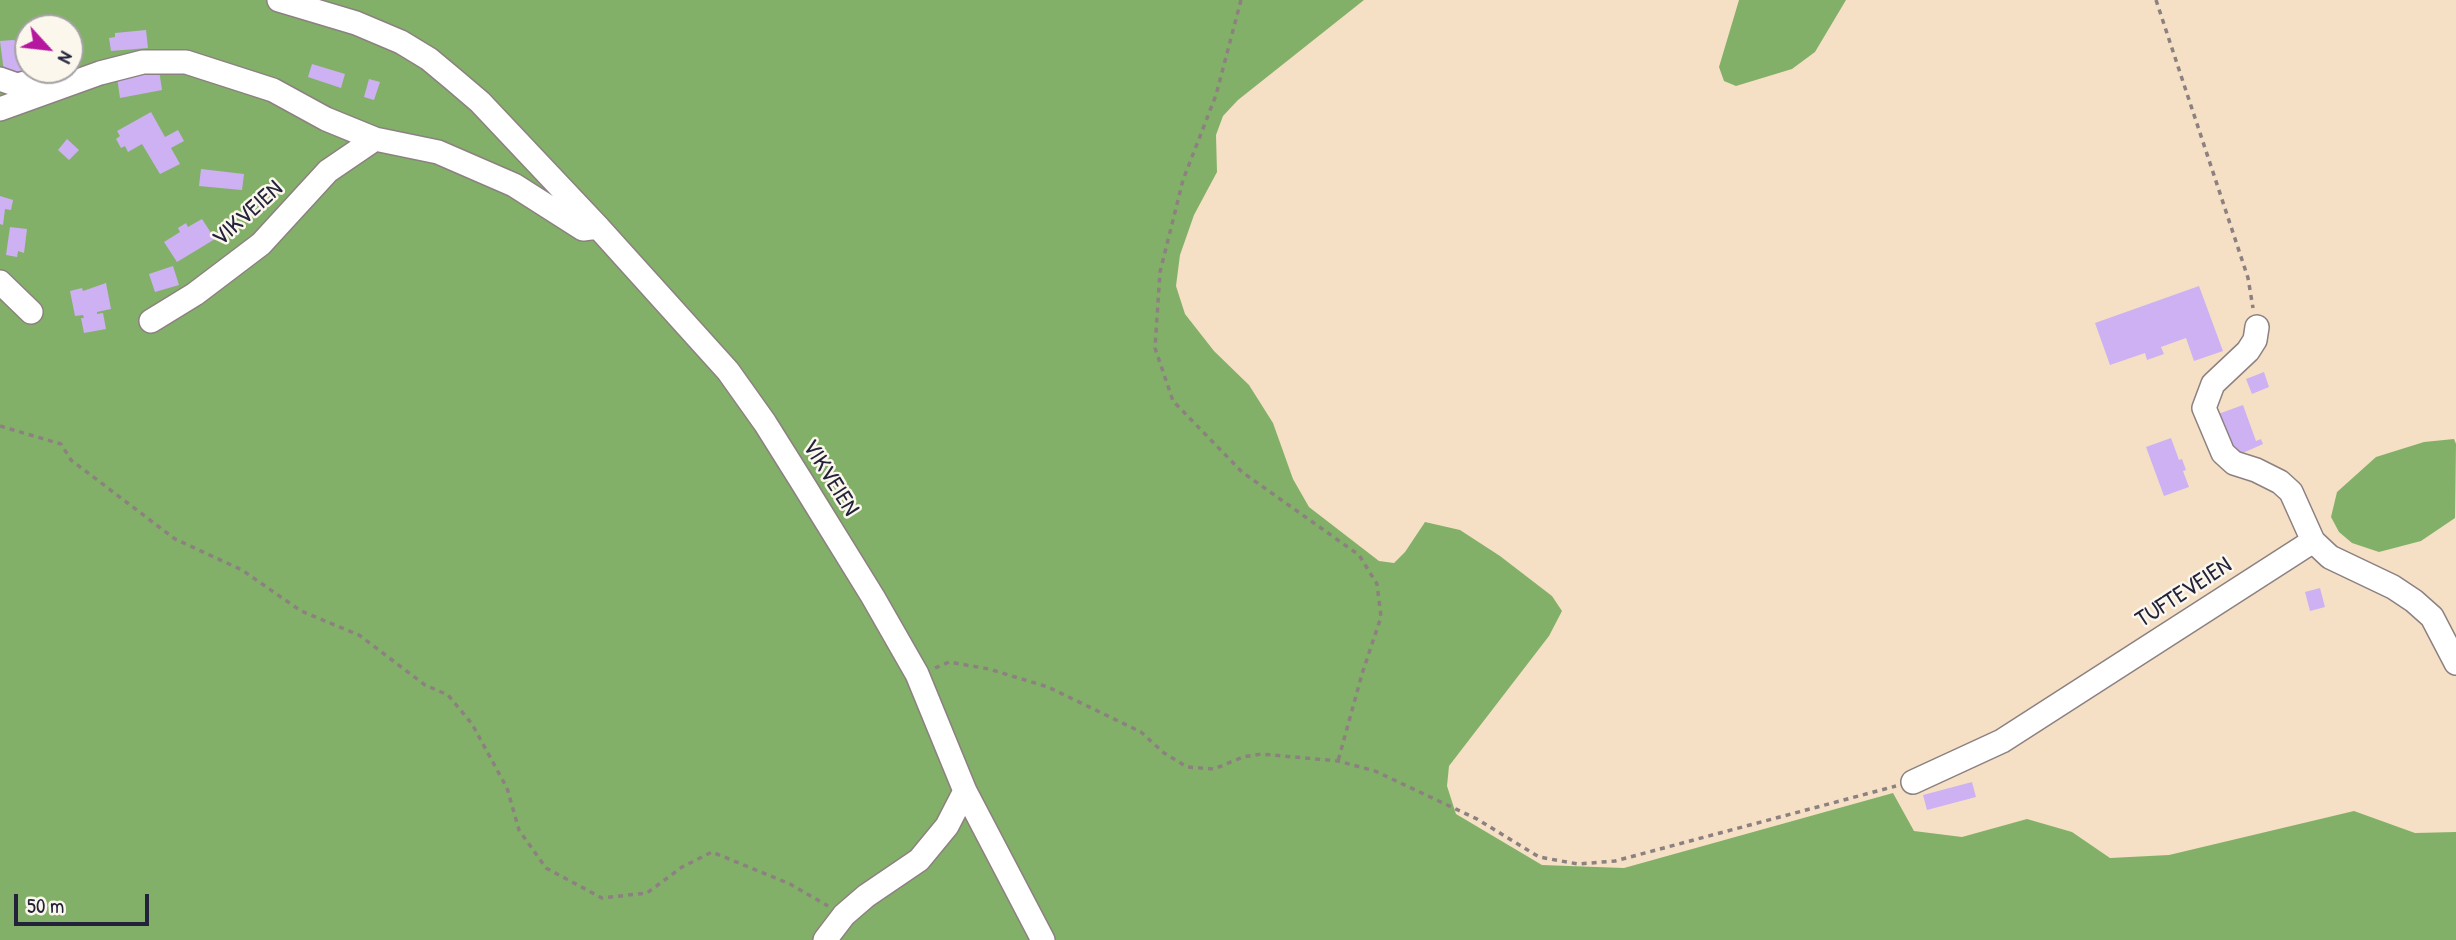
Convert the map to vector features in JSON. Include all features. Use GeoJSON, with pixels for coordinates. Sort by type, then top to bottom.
{"type":"FeatureCollection","features":[{"type":"Feature","properties":{"kind":"street","name":"VIKVEIEN"},"geometry":{"type":"LineString","coordinates":[[279,0],[356,23],[401,42],[429,59],[480,102],[598,227],[736,382],[831,528],[916,674],[965,791],[1043,940]]}},
{"type":"Feature","properties":{"kind":"street"},"geometry":{"type":"LineString","coordinates":[[0,79],[17,85],[134,58],[143,62]]}},
{"type":"Feature","properties":{"kind":"street"},"geometry":{"type":"LineString","coordinates":[[0,109],[100,73],[143,62],[186,62],[273,90],[326,119],[375,139],[438,152],[514,184],[583,229],[598,227]]}},
{"type":"Feature","properties":{"kind":"street","name":"VIKVEIEN"},"geometry":{"type":"LineString","coordinates":[[151,321],[195,294],[261,244],[328,171],[375,139]]}},
{"type":"Feature","properties":{"kind":"street"},"geometry":{"type":"LineString","coordinates":[[0,282],[30,312]]}},
{"type":"Feature","properties":{"kind":"street"},"geometry":{"type":"LineString","coordinates":[[2256,327],[2255,340],[2248,351],[2213,384],[2204,408],[2223,453],[2234,463],[2280,482],[2291,492],[2313,541],[2330,557],[2414,600],[2432,617],[2456,663]]}},
{"type":"Feature","properties":{"kind":"street","name":"TUFTEVEIEN"},"geometry":{"type":"LineString","coordinates":[[1913,782],[2002,741],[2313,541]]}},
{"type":"Feature","properties":{"kind":"street"},"geometry":{"type":"LineString","coordinates":[[825,940],[844,915],[866,896],[919,860],[947,826],[965,791]]}},
{"type":"Feature","properties":{"kind":"path"},"geometry":{"type":"LineString","coordinates":[[1241,0],[1216,95],[1183,180],[1160,272],[1155,348],[1172,401],[1242,472],[1359,555],[1377,584],[1381,617],[1338,761]]}},
{"type":"Feature","properties":{"kind":"path"},"geometry":{"type":"LineString","coordinates":[[2156,0],[2248,278],[2256,327]]}},
{"type":"Feature","properties":{"kind":"path"},"geometry":{"type":"LineString","coordinates":[[0,426],[61,444],[71,460],[175,539],[242,570],[301,611],[359,635],[425,685],[448,695],[472,724],[507,788],[519,830],[546,868],[601,898],[648,893],[682,867],[712,852],[790,884],[844,915]]}},
{"type":"Feature","properties":{"kind":"path"},"geometry":{"type":"LineString","coordinates":[[916,674],[949,662],[989,669],[1048,687],[1141,732],[1164,753],[1187,767],[1214,769],[1243,757],[1261,754],[1338,761],[1375,771],[1465,814],[1539,857],[1578,864],[1615,861],[1913,782]]}},
{"type":"Feature","properties":{"kind":"green space"},"geometry":{"type":"Polygon","coordinates":[[[0,0],[1364,0],[1238,100],[1223,116],[1216,135],[1217,172],[1194,215],[1180,255],[1176,286],[1185,314],[1214,351],[1249,385],[1273,423],[1293,479],[1309,507],[1379,561],[1394,563],[1405,552],[1425,522],[1460,530],[1500,556],[1552,596],[1562,611],[1549,636],[1449,766],[1447,786],[1456,814],[1542,865],[1624,868],[1893,793],[1914,831],[1962,837],[2027,819],[2072,832],[2110,858],[2169,855],[2354,811],[2415,833],[2456,832],[2456,940],[0,940],[0,0]]]}},
{"type":"Feature","properties":{"kind":"green space"},"geometry":{"type":"Polygon","coordinates":[[[1739,0],[1846,0],[1815,52],[1792,69],[1736,86],[1724,81],[1719,67],[1739,0]]]}},
{"type":"Feature","properties":{"kind":"green space"},"geometry":{"type":"Polygon","coordinates":[[[2454,439],[2455,518],[2421,541],[2379,552],[2352,543],[2339,532],[2331,517],[2337,492],[2376,457],[2424,442],[2454,439]]]}},
{"type":"Feature","properties":{"kind":"building"},"geometry":{"type":"Polygon","coordinates":[[[146,30],[148,48],[111,51],[109,38],[115,37],[115,33],[146,30]]]}},
{"type":"Feature","properties":{"kind":"building"},"geometry":{"type":"Polygon","coordinates":[[[14,40],[14,71],[4,72],[0,41],[14,40]]]}},
{"type":"Feature","properties":{"kind":"building"},"geometry":{"type":"Polygon","coordinates":[[[312,64],[345,74],[341,88],[308,77],[312,64]]]}},
{"type":"Feature","properties":{"kind":"building"},"geometry":{"type":"Polygon","coordinates":[[[159,70],[162,90],[120,98],[117,77],[159,70]]]}},
{"type":"Feature","properties":{"kind":"building"},"geometry":{"type":"Polygon","coordinates":[[[369,79],[380,82],[374,100],[364,97],[369,79]]]}},
{"type":"Feature","properties":{"kind":"building"},"geometry":{"type":"Polygon","coordinates":[[[151,112],[165,137],[178,130],[184,141],[171,148],[180,164],[160,174],[142,144],[128,152],[125,146],[121,148],[116,139],[120,136],[117,131],[151,112]]]}},
{"type":"Feature","properties":{"kind":"building"},"geometry":{"type":"Polygon","coordinates":[[[67,139],[79,150],[69,160],[58,150],[67,139]]]}},
{"type":"Feature","properties":{"kind":"building"},"geometry":{"type":"Polygon","coordinates":[[[201,169],[244,174],[242,190],[199,186],[201,169]]]}},
{"type":"Feature","properties":{"kind":"building"},"geometry":{"type":"Polygon","coordinates":[[[0,196],[13,200],[11,210],[5,209],[3,225],[0,224],[0,196]]]}},
{"type":"Feature","properties":{"kind":"building"},"geometry":{"type":"Polygon","coordinates":[[[202,219],[215,239],[177,262],[164,242],[180,232],[178,228],[186,223],[188,227],[202,219]]]}},
{"type":"Feature","properties":{"kind":"building"},"geometry":{"type":"Polygon","coordinates":[[[10,227],[27,229],[24,253],[18,251],[17,257],[6,255],[10,227]]]}},
{"type":"Feature","properties":{"kind":"building"},"geometry":{"type":"Polygon","coordinates":[[[173,266],[179,285],[155,292],[149,274],[173,266]]]}},
{"type":"Feature","properties":{"kind":"building"},"geometry":{"type":"Polygon","coordinates":[[[106,283],[111,309],[97,314],[103,313],[106,329],[84,333],[81,318],[84,318],[83,315],[75,316],[70,291],[82,288],[83,291],[106,283]]]}},
{"type":"Feature","properties":{"kind":"building"},"geometry":{"type":"Polygon","coordinates":[[[2199,286],[2223,351],[2194,361],[2186,338],[2161,347],[2164,354],[2147,360],[2145,353],[2110,365],[2095,323],[2199,286]]]}},
{"type":"Feature","properties":{"kind":"building"},"geometry":{"type":"Polygon","coordinates":[[[2264,372],[2269,387],[2252,394],[2246,379],[2264,372]]]}},
{"type":"Feature","properties":{"kind":"building"},"geometry":{"type":"Polygon","coordinates":[[[2243,405],[2256,441],[2261,439],[2263,444],[2234,457],[2218,414],[2243,405]]]}},
{"type":"Feature","properties":{"kind":"building"},"geometry":{"type":"Polygon","coordinates":[[[2171,438],[2179,460],[2182,459],[2189,487],[2164,496],[2146,447],[2171,438]]]}},
{"type":"Feature","properties":{"kind":"building"},"geometry":{"type":"Polygon","coordinates":[[[2320,588],[2325,607],[2310,611],[2305,592],[2320,588]]]}},
{"type":"Feature","properties":{"kind":"building"},"geometry":{"type":"Polygon","coordinates":[[[1972,782],[1976,797],[1927,810],[1923,795],[1972,782]]]}}]}
